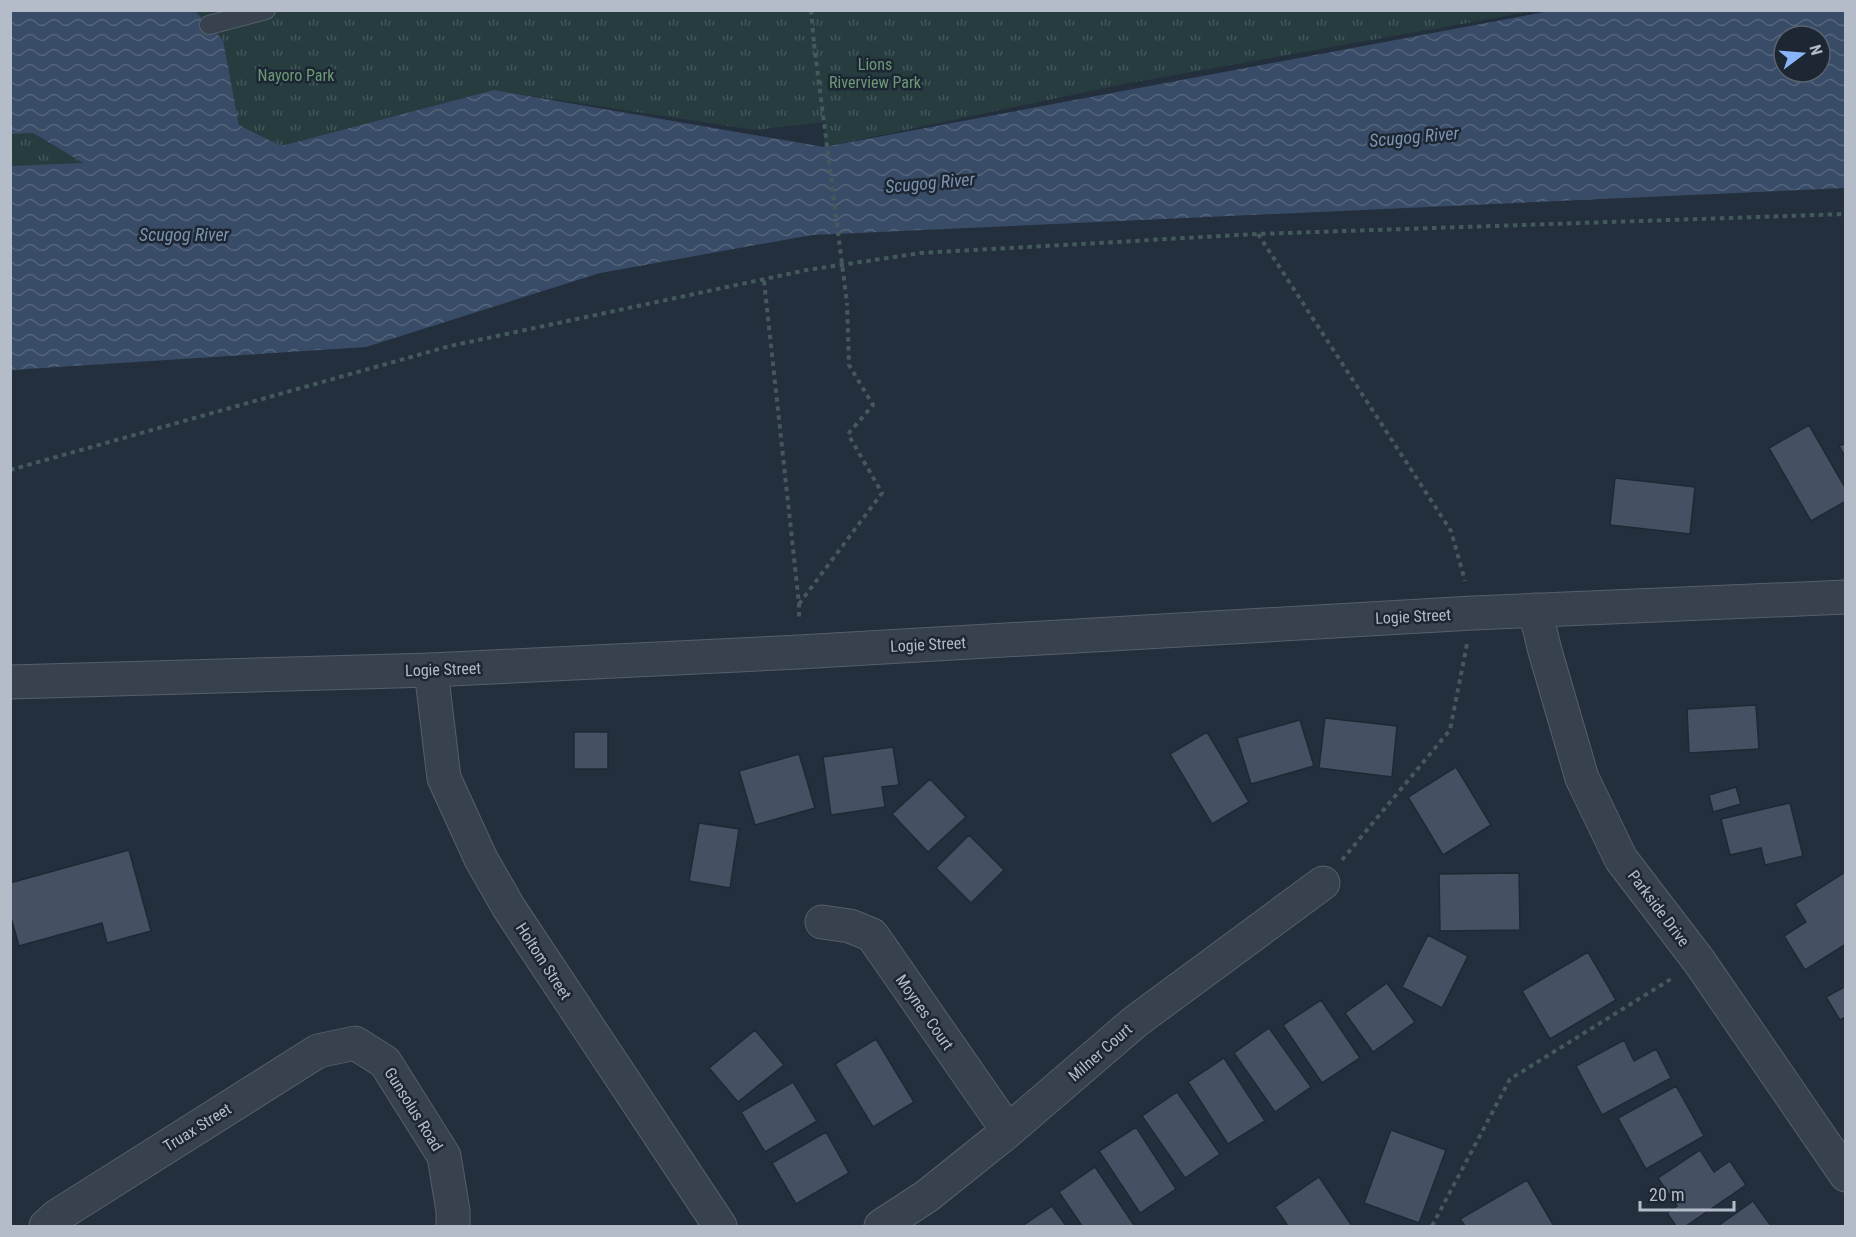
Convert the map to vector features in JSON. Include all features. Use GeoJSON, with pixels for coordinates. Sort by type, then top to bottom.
{"type":"FeatureCollection","features":[{"type":"Feature","properties":{"kind":"street","name":"Logie Street"},"geometry":{"type":"LineString","coordinates":[[10,682],[431,670],[799,652],[1473,613],[1845,597]]}},
{"type":"Feature","properties":{"kind":"street","name":"Parkside Drive"},"geometry":{"type":"LineString","coordinates":[[1535,610],[1582,778],[1621,859],[1699,961],[1845,1175]]}},
{"type":"Feature","properties":{"kind":"street","name":"Holtom Street"},"geometry":{"type":"LineString","coordinates":[[431,670],[444,778],[481,859],[516,918],[720,1227]]}},
{"type":"Feature","properties":{"kind":"street","name":"Milner Court"},"geometry":{"type":"LineString","coordinates":[[881,1227],[927,1196],[1008,1131],[1136,1021],[1323,883]]}},
{"type":"Feature","properties":{"kind":"street","name":"Moynes Court"},"geometry":{"type":"LineString","coordinates":[[822,922],[850,926],[872,935],[1008,1131]]}},
{"type":"Feature","properties":{"kind":"street","name":"Truax Street"},"geometry":{"type":"LineString","coordinates":[[46,1227],[57,1216],[318,1051],[355,1043]]}},
{"type":"Feature","properties":{"kind":"street","name":"Gunsolus Road"},"geometry":{"type":"LineString","coordinates":[[355,1043],[385,1062],[444,1156],[453,1211],[453,1227]]}},
{"type":"Feature","properties":{"kind":"lane"},"geometry":{"type":"LineString","coordinates":[[209,25],[266,10]]}},
{"type":"Feature","properties":{"kind":"path"},"geometry":{"type":"LineString","coordinates":[[765,281],[800,604],[882,493],[848,434],[873,405],[849,365],[847,303],[811,10]]}},
{"type":"Feature","properties":{"kind":"path"},"geometry":{"type":"LineString","coordinates":[[10,470],[450,346],[765,281],[807,270],[921,253],[1257,234],[1845,214]]}},
{"type":"Feature","properties":{"kind":"path"},"geometry":{"type":"LineString","coordinates":[[1257,234],[1452,531],[1473,613],[1450,730],[1323,883]]}},
{"type":"Feature","properties":{"kind":"path"},"geometry":{"type":"LineString","coordinates":[[1432,1227],[1510,1079],[1699,961]]}},
{"type":"Feature","properties":{"kind":"green space"},"geometry":{"type":"Polygon","coordinates":[[[195,11],[1534,11],[1124,84],[824,147],[825,122],[755,130],[494,90],[281,146],[239,125],[223,40],[195,11]]]}},
{"type":"Feature","properties":{"kind":"green space"},"geometry":{"type":"Polygon","coordinates":[[[33,133],[84,164],[11,166],[11,134],[33,133]]]}},
{"type":"Feature","properties":{"kind":"water","name":"Scugog River"},"geometry":{"type":"Polygon","coordinates":[[[11,11],[195,11],[223,40],[239,125],[281,146],[494,90],[824,147],[1550,11],[1845,11],[1845,188],[812,235],[600,273],[366,347],[11,370],[11,166],[83,163],[33,133],[11,134],[11,11]]]}},
{"type":"Feature","properties":{"kind":"building"},"geometry":{"type":"Polygon","coordinates":[[[1809,425],[1846,489],[1846,501],[1811,521],[1769,448],[1809,425]]]}},
{"type":"Feature","properties":{"kind":"building"},"geometry":{"type":"Polygon","coordinates":[[[1846,443],[1846,458],[1839,446],[1846,443]]]}},
{"type":"Feature","properties":{"kind":"building"},"geometry":{"type":"Polygon","coordinates":[[[1615,478],[1695,487],[1690,534],[1610,525],[1615,478]]]}},
{"type":"Feature","properties":{"kind":"building"},"geometry":{"type":"Polygon","coordinates":[[[1756,705],[1759,749],[1689,753],[1687,709],[1756,705]]]}},
{"type":"Feature","properties":{"kind":"building"},"geometry":{"type":"Polygon","coordinates":[[[1325,718],[1397,726],[1392,777],[1319,768],[1325,718]]]}},
{"type":"Feature","properties":{"kind":"building"},"geometry":{"type":"Polygon","coordinates":[[[1300,720],[1314,766],[1251,784],[1237,738],[1300,720]]]}},
{"type":"Feature","properties":{"kind":"building"},"geometry":{"type":"Polygon","coordinates":[[[574,732],[608,732],[608,769],[574,769],[574,732]]]}},
{"type":"Feature","properties":{"kind":"building"},"geometry":{"type":"Polygon","coordinates":[[[1207,732],[1249,802],[1212,824],[1170,754],[1207,732]]]}},
{"type":"Feature","properties":{"kind":"building"},"geometry":{"type":"Polygon","coordinates":[[[893,747],[899,785],[882,787],[885,807],[831,815],[823,757],[893,747]]]}},
{"type":"Feature","properties":{"kind":"building"},"geometry":{"type":"Polygon","coordinates":[[[799,754],[815,808],[755,825],[739,771],[799,754]]]}},
{"type":"Feature","properties":{"kind":"building"},"geometry":{"type":"Polygon","coordinates":[[[1456,767],[1491,825],[1443,855],[1408,797],[1456,767]]]}},
{"type":"Feature","properties":{"kind":"building"},"geometry":{"type":"Polygon","coordinates":[[[930,779],[966,817],[928,852],[892,814],[930,779]]]}},
{"type":"Feature","properties":{"kind":"building"},"geometry":{"type":"Polygon","coordinates":[[[1736,787],[1741,804],[1713,812],[1709,795],[1736,787]]]}},
{"type":"Feature","properties":{"kind":"building"},"geometry":{"type":"Polygon","coordinates":[[[1790,803],[1803,856],[1765,865],[1761,848],[1730,855],[1721,819],[1790,803]]]}},
{"type":"Feature","properties":{"kind":"building"},"geometry":{"type":"Polygon","coordinates":[[[699,823],[739,829],[730,888],[689,881],[699,823]]]}},
{"type":"Feature","properties":{"kind":"building"},"geometry":{"type":"Polygon","coordinates":[[[969,835],[1004,870],[971,903],[936,868],[969,835]]]}},
{"type":"Feature","properties":{"kind":"building"},"geometry":{"type":"Polygon","coordinates":[[[129,850],[151,931],[107,943],[102,923],[19,946],[10,914],[10,883],[129,850]]]}},
{"type":"Feature","properties":{"kind":"building"},"geometry":{"type":"Polygon","coordinates":[[[1845,872],[1846,944],[1805,970],[1784,936],[1806,922],[1795,904],[1845,872]]]}},
{"type":"Feature","properties":{"kind":"building"},"geometry":{"type":"Polygon","coordinates":[[[1519,873],[1520,930],[1440,931],[1439,874],[1519,873]]]}},
{"type":"Feature","properties":{"kind":"building"},"geometry":{"type":"Polygon","coordinates":[[[1428,935],[1468,956],[1442,1008],[1402,987],[1428,935]]]}},
{"type":"Feature","properties":{"kind":"building"},"geometry":{"type":"Polygon","coordinates":[[[1588,952],[1616,1000],[1550,1039],[1522,991],[1588,952]]]}},
{"type":"Feature","properties":{"kind":"building"},"geometry":{"type":"Polygon","coordinates":[[[1387,983],[1415,1022],[1373,1052],[1345,1013],[1387,983]]]}},
{"type":"Feature","properties":{"kind":"building"},"geometry":{"type":"Polygon","coordinates":[[[1846,986],[1846,1017],[1840,1020],[1826,997],[1846,986]]]}},
{"type":"Feature","properties":{"kind":"building"},"geometry":{"type":"Polygon","coordinates":[[[1321,1000],[1360,1058],[1322,1083],[1283,1025],[1321,1000]]]}},
{"type":"Feature","properties":{"kind":"building"},"geometry":{"type":"Polygon","coordinates":[[[1269,1028],[1311,1087],[1275,1112],[1234,1053],[1269,1028]]]}},
{"type":"Feature","properties":{"kind":"building"},"geometry":{"type":"Polygon","coordinates":[[[755,1030],[784,1065],[738,1102],[709,1068],[755,1030]]]}},
{"type":"Feature","properties":{"kind":"building"},"geometry":{"type":"Polygon","coordinates":[[[876,1039],[914,1102],[873,1127],[835,1064],[876,1039]]]}},
{"type":"Feature","properties":{"kind":"building"},"geometry":{"type":"Polygon","coordinates":[[[1624,1040],[1634,1061],[1656,1049],[1671,1078],[1602,1115],[1576,1066],[1624,1040]]]}},
{"type":"Feature","properties":{"kind":"building"},"geometry":{"type":"Polygon","coordinates":[[[1224,1058],[1265,1121],[1228,1144],[1188,1082],[1224,1058]]]}},
{"type":"Feature","properties":{"kind":"building"},"geometry":{"type":"Polygon","coordinates":[[[793,1082],[817,1121],[765,1152],[741,1112],[793,1082]]]}},
{"type":"Feature","properties":{"kind":"building"},"geometry":{"type":"Polygon","coordinates":[[[1676,1086],[1704,1136],[1646,1169],[1618,1118],[1676,1086]]]}},
{"type":"Feature","properties":{"kind":"building"},"geometry":{"type":"Polygon","coordinates":[[[1177,1092],[1220,1154],[1185,1178],[1142,1116],[1177,1092]]]}},
{"type":"Feature","properties":{"kind":"building"},"geometry":{"type":"Polygon","coordinates":[[[1136,1127],[1176,1189],[1140,1213],[1099,1151],[1136,1127]]]}},
{"type":"Feature","properties":{"kind":"building"},"geometry":{"type":"Polygon","coordinates":[[[1391,1130],[1446,1150],[1419,1223],[1364,1203],[1391,1130]]]}},
{"type":"Feature","properties":{"kind":"building"},"geometry":{"type":"Polygon","coordinates":[[[826,1132],[849,1173],[796,1204],[772,1163],[826,1132]]]}},
{"type":"Feature","properties":{"kind":"building"},"geometry":{"type":"Polygon","coordinates":[[[1700,1150],[1714,1172],[1730,1161],[1746,1185],[1686,1226],[1676,1226],[1667,1213],[1677,1206],[1658,1178],[1700,1150]]]}},
{"type":"Feature","properties":{"kind":"building"},"geometry":{"type":"Polygon","coordinates":[[[1095,1167],[1134,1225],[1082,1226],[1059,1192],[1095,1167]]]}},
{"type":"Feature","properties":{"kind":"building"},"geometry":{"type":"Polygon","coordinates":[[[1319,1177],[1352,1226],[1288,1226],[1275,1207],[1319,1177]]]}},
{"type":"Feature","properties":{"kind":"building"},"geometry":{"type":"Polygon","coordinates":[[[1527,1180],[1554,1226],[1465,1226],[1460,1219],[1527,1180]]]}},
{"type":"Feature","properties":{"kind":"building"},"geometry":{"type":"Polygon","coordinates":[[[1753,1201],[1771,1226],[1718,1226],[1753,1201]]]}},
{"type":"Feature","properties":{"kind":"building"},"geometry":{"type":"Polygon","coordinates":[[[1052,1206],[1066,1226],[1022,1226],[1052,1206]]]}},
{"type":"Feature","properties":{"kind":"park label","name":"Lions Riverview Park"},"geometry":{"type":"Point","coordinates":[875,73]}},
{"type":"Feature","properties":{"kind":"park label","name":"Nayoro Park"},"geometry":{"type":"Point","coordinates":[296,75]}}]}
